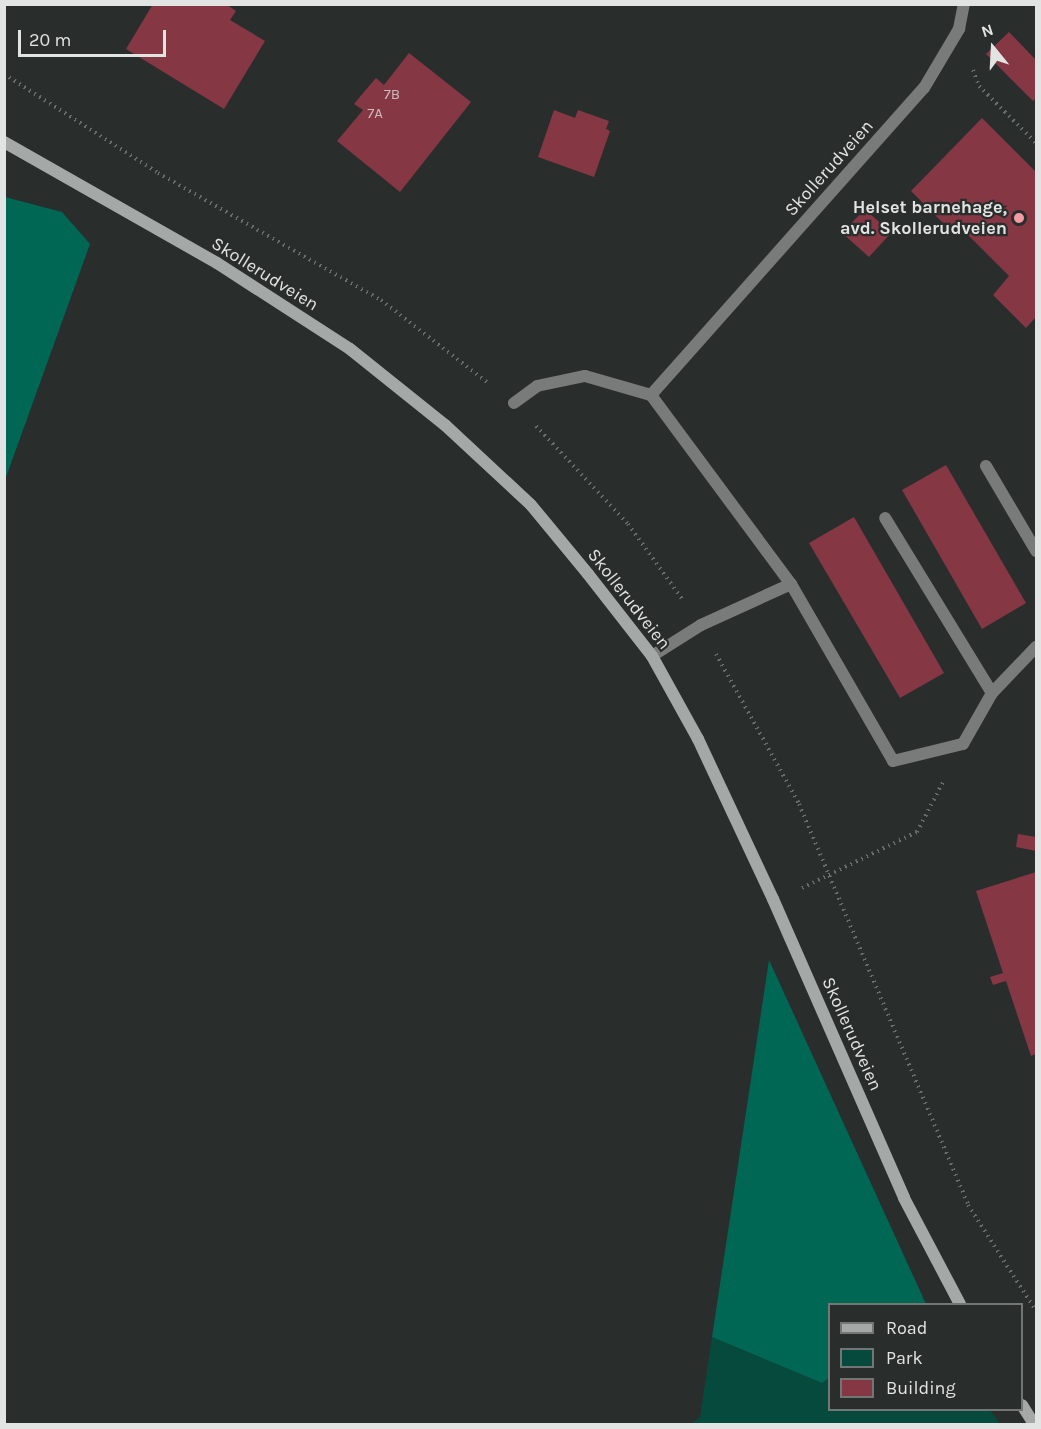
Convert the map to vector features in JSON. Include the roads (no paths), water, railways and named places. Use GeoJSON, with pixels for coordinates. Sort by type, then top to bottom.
{"type":"FeatureCollection","features":[{"type":"Feature","properties":{"kind":"street","name":"Skollerudveien"},"geometry":{"type":"LineString","coordinates":[[651,395],[924,88],[959,29],[964,4]]}},
{"type":"Feature","properties":{"kind":"street","name":"Skollerudveien"},"geometry":{"type":"LineString","coordinates":[[4,141],[217,263],[350,349],[445,425],[531,505],[652,656],[698,739],[773,899],[904,1198],[959,1303]]}},
{"type":"Feature","properties":{"kind":"street"},"geometry":{"type":"LineString","coordinates":[[514,403],[537,386],[585,376],[651,395],[791,584],[893,761],[963,744],[992,693],[1036,647]]}},
{"type":"Feature","properties":{"kind":"street"},"geometry":{"type":"LineString","coordinates":[[987,466],[1036,551]]}},
{"type":"Feature","properties":{"kind":"street"},"geometry":{"type":"LineString","coordinates":[[885,518],[992,693]]}},
{"type":"Feature","properties":{"kind":"street"},"geometry":{"type":"LineString","coordinates":[[652,656],[701,625],[791,584]]}},
{"type":"Feature","properties":{"kind":"street"},"geometry":{"type":"LineString","coordinates":[[1023,1407],[1034,1425]]}},
{"type":"Feature","properties":{"kind":"place","name":"Helset barnehage, avd. Skollerudveien"},"geometry":{"type":"Point","coordinates":[1019,218]}}]}
